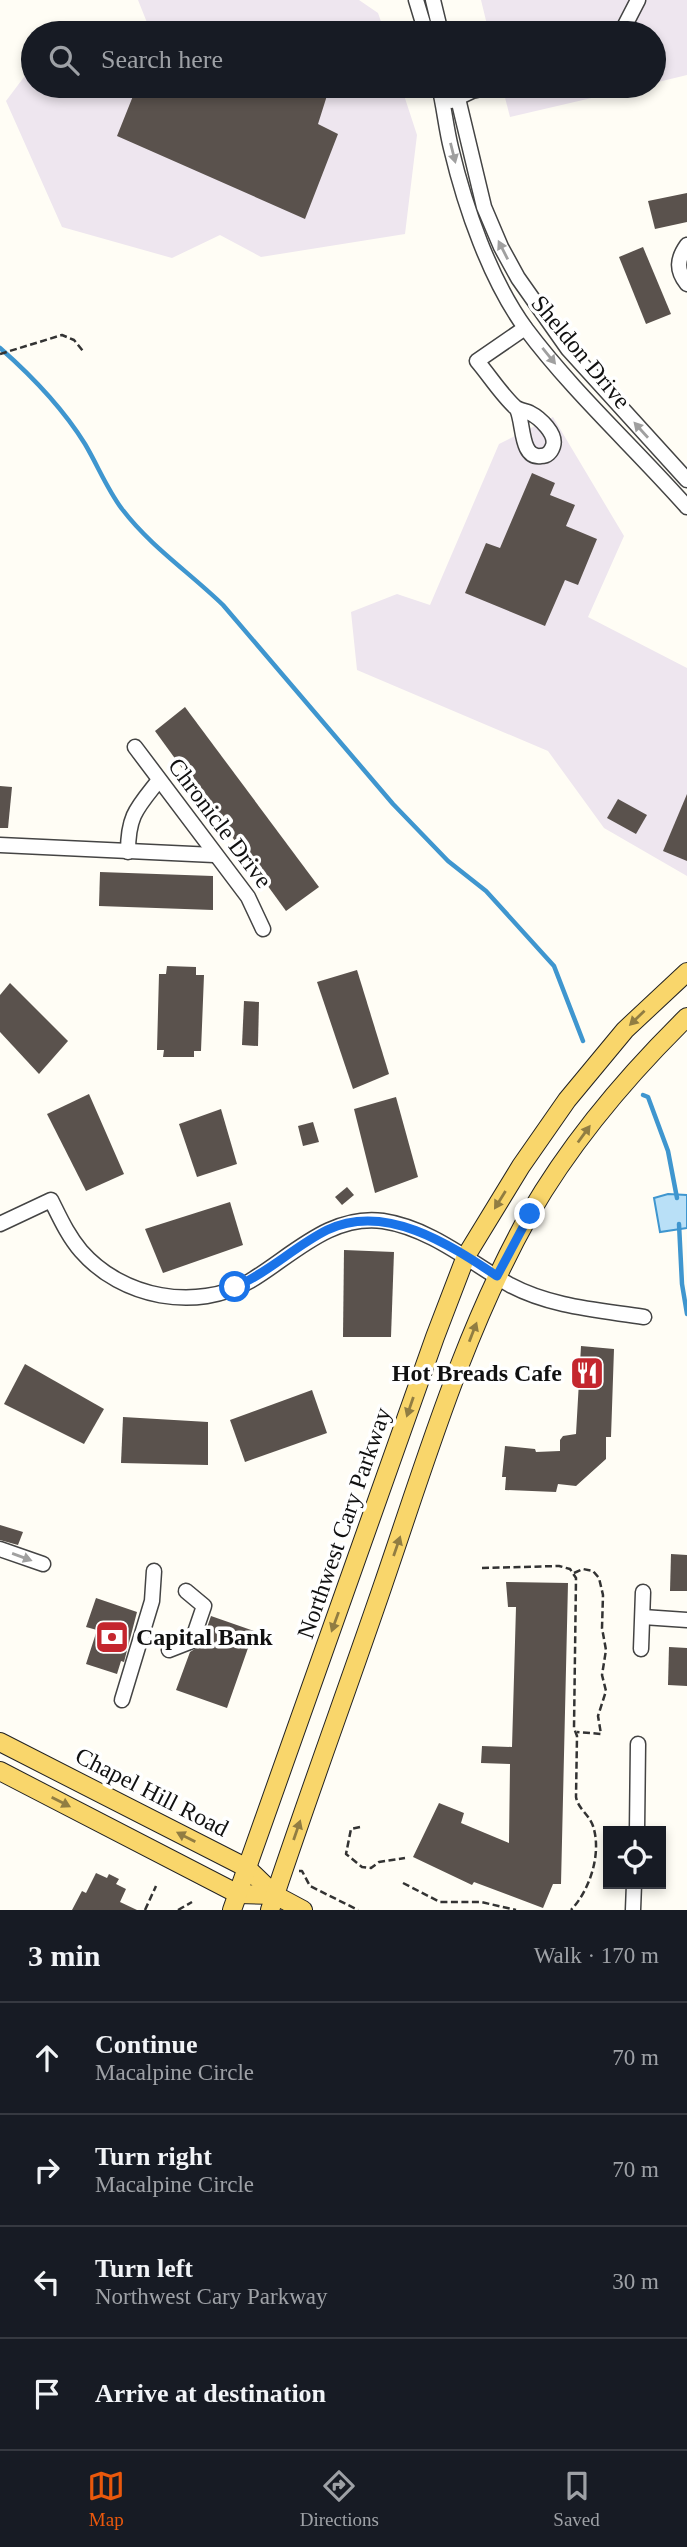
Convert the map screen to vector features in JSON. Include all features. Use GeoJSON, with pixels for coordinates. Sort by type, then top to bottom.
{"type":"FeatureCollection","features":[{"type":"Feature","properties":{"kind":"main road","name":"Northwest Cary Parkway"},"geometry":{"type":"LineString","coordinates":[[235,1902],[466,1256],[521,1166],[567,1100],[625,1030],[687,972]]}},
{"type":"Feature","properties":{"kind":"main road"},"geometry":{"type":"LineString","coordinates":[[272,1902],[426,1460],[497,1276],[530,1214],[570,1153],[620,1088],[687,1017]]}},
{"type":"Feature","properties":{"kind":"main road","name":"Chapel Hill Road"},"geometry":{"type":"LineString","coordinates":[[0,1742],[247,1868],[272,1902]]}},
{"type":"Feature","properties":{"kind":"main road","name":"Chapel Hill Road"},"geometry":{"type":"LineString","coordinates":[[0,1771],[235,1902],[272,1902],[303,1910]]}},
{"type":"Feature","properties":{"kind":"street"},"geometry":{"type":"LineString","coordinates":[[416,0],[422,21]]}},
{"type":"Feature","properties":{"kind":"street"},"geometry":{"type":"LineString","coordinates":[[433,0],[438,21]]}},
{"type":"Feature","properties":{"kind":"street"},"geometry":{"type":"LineString","coordinates":[[627,21],[638,0]]}},
{"type":"Feature","properties":{"kind":"street","name":"Sheldon Drive"},"geometry":{"type":"LineString","coordinates":[[442,98],[451,149],[471,216],[494,273],[525,328],[579,392],[687,507]]}},
{"type":"Feature","properties":{"kind":"street"},"geometry":{"type":"LineString","coordinates":[[443,104],[450,98]]}},
{"type":"Feature","properties":{"kind":"street","name":"Sheldon Drive"},"geometry":{"type":"LineString","coordinates":[[458,98],[484,207],[518,278],[568,349],[687,480]]}},
{"type":"Feature","properties":{"kind":"street"},"geometry":{"type":"LineString","coordinates":[[687,245],[678,262],[679,272],[687,284]]}},
{"type":"Feature","properties":{"kind":"street"},"geometry":{"type":"LineString","coordinates":[[517,409],[477,361],[525,328]]}},
{"type":"Feature","properties":{"kind":"street","name":"Chronicle Drive"},"geometry":{"type":"LineString","coordinates":[[135,747],[248,897],[263,929]]}},
{"type":"Feature","properties":{"kind":"street"},"geometry":{"type":"LineString","coordinates":[[128,852],[129,828],[136,808],[159,780]]}},
{"type":"Feature","properties":{"kind":"street"},"geometry":{"type":"LineString","coordinates":[[0,845],[214,855]]}},
{"type":"Feature","properties":{"kind":"street"},"geometry":{"type":"LineString","coordinates":[[0,1224],[51,1200],[72,1239],[93,1263],[121,1282],[156,1295],[193,1297],[250,1281],[327,1230],[361,1221],[381,1221],[397,1224],[466,1256],[512,1286],[556,1303],[644,1317]]}},
{"type":"Feature","properties":{"kind":"street"},"geometry":{"type":"LineString","coordinates":[[0,1549],[43,1564]]}},
{"type":"Feature","properties":{"kind":"street"},"geometry":{"type":"LineString","coordinates":[[122,1700],[152,1601],[154,1571]]}},
{"type":"Feature","properties":{"kind":"street"},"geometry":{"type":"LineString","coordinates":[[169,1650],[192,1642],[204,1606],[186,1591]]}},
{"type":"Feature","properties":{"kind":"street"},"geometry":{"type":"LineString","coordinates":[[641,1649],[643,1592]]}},
{"type":"Feature","properties":{"kind":"street"},"geometry":{"type":"LineString","coordinates":[[643,1617],[687,1620]]}},
{"type":"Feature","properties":{"kind":"street"},"geometry":{"type":"LineString","coordinates":[[637,1826],[638,1744]]}},
{"type":"Feature","properties":{"kind":"street"},"geometry":{"type":"LineString","coordinates":[[633,1910],[634,1889]]}},
{"type":"Feature","properties":{"kind":"path"},"geometry":{"type":"LineString","coordinates":[[0,354],[62,335],[74,340],[83,351]]}},
{"type":"Feature","properties":{"kind":"path"},"geometry":{"type":"LineString","coordinates":[[482,1568],[559,1566],[574,1573],[589,1569],[599,1578],[603,1595],[602,1628],[606,1650],[602,1675],[606,1691],[598,1716],[601,1734],[576,1732]]}},
{"type":"Feature","properties":{"kind":"path"},"geometry":{"type":"LineString","coordinates":[[571,1910],[579,1903],[588,1884],[595,1849],[593,1826],[576,1802],[574,1728],[577,1583],[574,1573]]}},
{"type":"Feature","properties":{"kind":"path"},"geometry":{"type":"LineString","coordinates":[[360,1827],[351,1829],[346,1854],[362,1867],[371,1868],[379,1862],[405,1858]]}},
{"type":"Feature","properties":{"kind":"path"},"geometry":{"type":"LineString","coordinates":[[302,1871],[304,1883],[358,1910]]}},
{"type":"Feature","properties":{"kind":"path"},"geometry":{"type":"LineString","coordinates":[[402,1884],[440,1902],[481,1902],[516,1910]]}},
{"type":"Feature","properties":{"kind":"path"},"geometry":{"type":"LineString","coordinates":[[145,1910],[156,1886]]}},
{"type":"Feature","properties":{"kind":"path"},"geometry":{"type":"LineString","coordinates":[[178,1910],[192,1902]]}},
{"type":"Feature","properties":{"kind":"shaded area"},"geometry":{"type":"Polygon","coordinates":[[[138,0],[359,0],[378,13],[381,21],[146,21],[138,0]]]}},
{"type":"Feature","properties":{"kind":"shaded area"},"geometry":{"type":"Polygon","coordinates":[[[481,0],[687,0],[687,75],[666,80],[666,21],[486,21],[481,0]]]}},
{"type":"Feature","properties":{"kind":"shaded area"},"geometry":{"type":"Polygon","coordinates":[[[21,81],[21,98],[405,98],[417,135],[405,234],[261,257],[220,235],[172,258],[62,227],[6,101],[21,81]]]}},
{"type":"Feature","properties":{"kind":"shaded area"},"geometry":{"type":"Polygon","coordinates":[[[505,98],[592,98],[510,117],[505,98]]]}},
{"type":"Feature","properties":{"kind":"shaded area"},"geometry":{"type":"Polygon","coordinates":[[[553,417],[624,536],[588,617],[687,668],[687,876],[604,828],[548,751],[357,670],[351,612],[397,594],[430,605],[499,444],[553,417]]]}},
{"type":"Feature","properties":{"kind":"water"},"geometry":{"type":"Polygon","coordinates":[[[668,1194],[687,1195],[687,1228],[660,1232],[654,1198],[668,1194]]]}},
{"type":"Feature","properties":{"kind":"building"},"geometry":{"type":"Polygon","coordinates":[[[132,98],[326,98],[318,124],[338,134],[305,219],[117,136],[132,98]]]}},
{"type":"Feature","properties":{"kind":"building"},"geometry":{"type":"Polygon","coordinates":[[[687,193],[687,222],[655,229],[648,201],[687,193]]]}},
{"type":"Feature","properties":{"kind":"building"},"geometry":{"type":"Polygon","coordinates":[[[643,247],[671,314],[646,324],[619,257],[643,247]]]}},
{"type":"Feature","properties":{"kind":"building"},"geometry":{"type":"Polygon","coordinates":[[[532,473],[555,483],[550,495],[575,505],[566,526],[597,539],[578,585],[565,580],[545,626],[465,593],[486,543],[500,548],[532,473]]]}},
{"type":"Feature","properties":{"kind":"building"},"geometry":{"type":"Polygon","coordinates":[[[185,707],[319,887],[286,911],[155,731],[185,707]]]}},
{"type":"Feature","properties":{"kind":"building"},"geometry":{"type":"Polygon","coordinates":[[[0,786],[12,787],[8,828],[0,828],[0,786]]]}},
{"type":"Feature","properties":{"kind":"building"},"geometry":{"type":"Polygon","coordinates":[[[687,794],[687,861],[663,851],[687,794]]]}},
{"type":"Feature","properties":{"kind":"building"},"geometry":{"type":"Polygon","coordinates":[[[618,799],[647,815],[636,834],[607,818],[618,799]]]}},
{"type":"Feature","properties":{"kind":"building"},"geometry":{"type":"Polygon","coordinates":[[[100,872],[213,876],[213,910],[99,906],[100,872]]]}},
{"type":"Feature","properties":{"kind":"building"},"geometry":{"type":"Polygon","coordinates":[[[167,966],[196,967],[196,975],[204,975],[201,1051],[194,1051],[194,1057],[163,1057],[164,1050],[157,1050],[159,974],[166,974],[167,966]]]}},
{"type":"Feature","properties":{"kind":"building"},"geometry":{"type":"Polygon","coordinates":[[[357,970],[389,1074],[353,1089],[317,982],[357,970]]]}},
{"type":"Feature","properties":{"kind":"building"},"geometry":{"type":"Polygon","coordinates":[[[10,983],[68,1041],[39,1074],[0,1032],[0,995],[10,983]]]}},
{"type":"Feature","properties":{"kind":"building"},"geometry":{"type":"Polygon","coordinates":[[[244,1001],[259,1002],[258,1046],[242,1045],[244,1001]]]}},
{"type":"Feature","properties":{"kind":"building"},"geometry":{"type":"Polygon","coordinates":[[[89,1094],[124,1174],[86,1191],[47,1114],[89,1094]]]}},
{"type":"Feature","properties":{"kind":"building"},"geometry":{"type":"Polygon","coordinates":[[[396,1097],[418,1177],[375,1193],[354,1109],[396,1097]]]}},
{"type":"Feature","properties":{"kind":"building"},"geometry":{"type":"Polygon","coordinates":[[[221,1109],[237,1164],[197,1177],[179,1124],[221,1109]]]}},
{"type":"Feature","properties":{"kind":"building"},"geometry":{"type":"Polygon","coordinates":[[[313,1122],[319,1142],[303,1146],[298,1126],[313,1122]]]}},
{"type":"Feature","properties":{"kind":"building"},"geometry":{"type":"Polygon","coordinates":[[[347,1187],[354,1195],[342,1205],[335,1197],[347,1187]]]}},
{"type":"Feature","properties":{"kind":"building"},"geometry":{"type":"Polygon","coordinates":[[[230,1202],[243,1245],[163,1273],[145,1229],[230,1202]]]}},
{"type":"Feature","properties":{"kind":"building"},"geometry":{"type":"Polygon","coordinates":[[[344,1250],[394,1252],[391,1337],[343,1337],[344,1250]]]}},
{"type":"Feature","properties":{"kind":"building"},"geometry":{"type":"Polygon","coordinates":[[[581,1346],[614,1349],[611,1437],[606,1437],[606,1459],[576,1486],[558,1484],[556,1492],[505,1490],[506,1477],[502,1477],[505,1446],[535,1449],[536,1452],[560,1451],[560,1440],[563,1436],[576,1434],[581,1346]]]}},
{"type":"Feature","properties":{"kind":"building"},"geometry":{"type":"Polygon","coordinates":[[[25,1364],[104,1409],[84,1444],[4,1404],[25,1364]]]}},
{"type":"Feature","properties":{"kind":"building"},"geometry":{"type":"Polygon","coordinates":[[[312,1390],[327,1433],[245,1462],[230,1420],[312,1390]]]}},
{"type":"Feature","properties":{"kind":"building"},"geometry":{"type":"Polygon","coordinates":[[[123,1417],[208,1422],[208,1465],[121,1463],[123,1417]]]}},
{"type":"Feature","properties":{"kind":"building"},"geometry":{"type":"Polygon","coordinates":[[[0,1525],[23,1532],[18,1545],[0,1540],[0,1525]]]}},
{"type":"Feature","properties":{"kind":"building"},"geometry":{"type":"Polygon","coordinates":[[[671,1554],[687,1555],[687,1591],[670,1591],[671,1554]]]}},
{"type":"Feature","properties":{"kind":"building"},"geometry":{"type":"Polygon","coordinates":[[[506,1582],[568,1583],[561,1884],[553,1884],[543,1908],[474,1882],[472,1885],[413,1857],[439,1803],[464,1813],[461,1823],[509,1843],[510,1764],[481,1763],[482,1746],[512,1747],[516,1607],[508,1607],[506,1582]]]}},
{"type":"Feature","properties":{"kind":"building","name":"Capital Bank"},"geometry":{"type":"Polygon","coordinates":[[[96,1598],[137,1612],[124,1662],[121,1661],[117,1674],[86,1664],[97,1630],[86,1627],[96,1598]]]}},
{"type":"Feature","properties":{"kind":"building"},"geometry":{"type":"Polygon","coordinates":[[[211,1616],[254,1631],[227,1708],[176,1690],[190,1652],[201,1645],[211,1616]]]}},
{"type":"Feature","properties":{"kind":"building"},"geometry":{"type":"Polygon","coordinates":[[[669,1647],[687,1648],[687,1686],[668,1685],[669,1647]]]}},
{"type":"Feature","properties":{"kind":"building"},"geometry":{"type":"Polygon","coordinates":[[[96,1873],[107,1878],[109,1874],[119,1879],[116,1884],[126,1889],[120,1902],[137,1910],[72,1910],[82,1891],[86,1893],[96,1873]]]}},
{"type":"Feature","properties":{"kind":"waterway"},"geometry":{"type":"LineString","coordinates":[[0,348],[35,381],[67,417],[133,523],[223,605],[393,804],[448,861],[486,891],[554,966],[583,1041]]}},
{"type":"Feature","properties":{"kind":"waterway"},"geometry":{"type":"LineString","coordinates":[[643,1095],[648,1097],[668,1151],[677,1198]]}},
{"type":"Feature","properties":{"kind":"waterway"},"geometry":{"type":"LineString","coordinates":[[679,1224],[682,1284],[687,1314]]}},
{"type":"Feature","properties":{"kind":"place","name":"Hot Breads Cafe"},"geometry":{"type":"Point","coordinates":[587,1373]}},
{"type":"Feature","properties":{"kind":"place","name":"Capital Bank"},"geometry":{"type":"Point","coordinates":[112,1637]}},
{"type":"Feature","properties":{"kind":"route"},"geometry":{"type":"LineString","coordinates":[[235,1287],[250,1281],[327,1230],[361,1221],[397,1224],[466,1256],[497,1276],[530,1214]]}}]}
